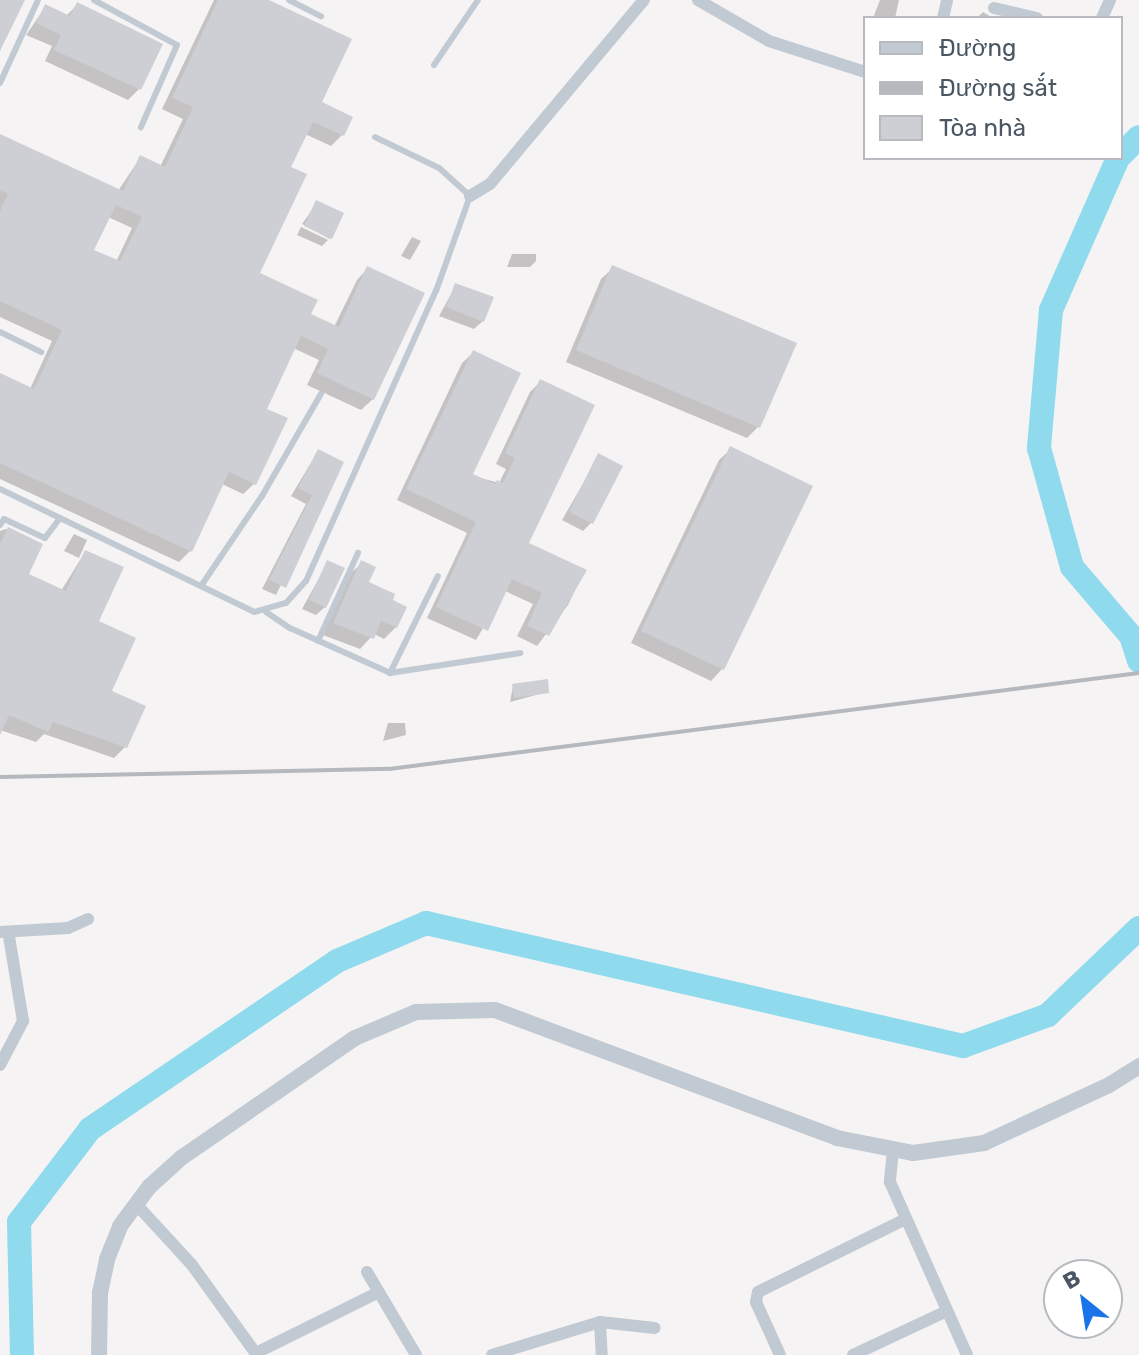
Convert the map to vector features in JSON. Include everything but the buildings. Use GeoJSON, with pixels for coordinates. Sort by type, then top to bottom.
{"type":"FeatureCollection","features":[{"type":"Feature","properties":{"kind":"street"},"geometry":{"type":"LineString","coordinates":[[470,196],[490,184],[644,0]]}},
{"type":"Feature","properties":{"kind":"street"},"geometry":{"type":"LineString","coordinates":[[698,0],[769,41],[863,71]]}},
{"type":"Feature","properties":{"kind":"street"},"geometry":{"type":"LineString","coordinates":[[994,8],[1028,16]]}},
{"type":"Feature","properties":{"kind":"street"},"geometry":{"type":"LineString","coordinates":[[0,1065],[23,1021],[5,934],[68,928],[88,919]]}},
{"type":"Feature","properties":{"kind":"street"},"geometry":{"type":"LineString","coordinates":[[99,1355],[100,1293],[107,1259],[136,1204],[181,1158],[355,1038],[382,1024],[445,1008],[495,1010],[837,1138],[893,1151],[947,1151],[984,1143],[1096,1092],[1139,1066]]}},
{"type":"Feature","properties":{"kind":"street"},"geometry":{"type":"LineString","coordinates":[[893,1151],[890,1182],[967,1355]]}},
{"type":"Feature","properties":{"kind":"street"},"geometry":{"type":"LineString","coordinates":[[136,1204],[192,1265],[256,1354],[379,1292]]}},
{"type":"Feature","properties":{"kind":"street"},"geometry":{"type":"LineString","coordinates":[[780,1355],[756,1302],[758,1292],[906,1219]]}},
{"type":"Feature","properties":{"kind":"street"},"geometry":{"type":"LineString","coordinates":[[367,1272],[416,1355]]}},
{"type":"Feature","properties":{"kind":"street"},"geometry":{"type":"LineString","coordinates":[[853,1355],[947,1311]]}},
{"type":"Feature","properties":{"kind":"street"},"geometry":{"type":"LineString","coordinates":[[600,1322],[602,1355]]}},
{"type":"Feature","properties":{"kind":"street"},"geometry":{"type":"LineString","coordinates":[[492,1355],[600,1322],[655,1328]]}},
{"type":"Feature","properties":{"kind":"lane"},"geometry":{"type":"LineString","coordinates":[[0,83],[38,0]]}},
{"type":"Feature","properties":{"kind":"lane"},"geometry":{"type":"LineString","coordinates":[[94,0],[177,45],[141,127]]}},
{"type":"Feature","properties":{"kind":"lane"},"geometry":{"type":"LineString","coordinates":[[289,0],[321,16]]}},
{"type":"Feature","properties":{"kind":"lane"},"geometry":{"type":"LineString","coordinates":[[434,65],[478,0]]}},
{"type":"Feature","properties":{"kind":"lane"},"geometry":{"type":"LineString","coordinates":[[0,489],[254,612],[266,612],[286,603],[306,581],[436,291],[470,196],[439,168],[375,137]]}},
{"type":"Feature","properties":{"kind":"lane"},"geometry":{"type":"LineString","coordinates":[[0,332],[41,352]]}},
{"type":"Feature","properties":{"kind":"lane"},"geometry":{"type":"LineString","coordinates":[[201,586],[262,496],[321,394]]}},
{"type":"Feature","properties":{"kind":"lane"},"geometry":{"type":"LineString","coordinates":[[0,525],[4,519],[45,538],[60,518]]}},
{"type":"Feature","properties":{"kind":"lane"},"geometry":{"type":"LineString","coordinates":[[318,641],[358,553]]}},
{"type":"Feature","properties":{"kind":"lane"},"geometry":{"type":"LineString","coordinates":[[390,673],[438,576]]}},
{"type":"Feature","properties":{"kind":"lane"},"geometry":{"type":"LineString","coordinates":[[266,612],[318,641],[390,673],[520,653]]}},
{"type":"Feature","properties":{"kind":"waterway"},"geometry":{"type":"LineString","coordinates":[[1123,153],[1139,137]]}},
{"type":"Feature","properties":{"kind":"waterway"},"geometry":{"type":"LineString","coordinates":[[1117,160],[1051,310],[1039,448],[1072,567],[1131,636],[1139,661]]}},
{"type":"Feature","properties":{"kind":"waterway"},"geometry":{"type":"LineString","coordinates":[[22,1355],[19,1222],[90,1129],[337,961],[426,923],[963,1046],[1048,1015],[1139,928]]}},
{"type":"Feature","properties":{"kind":"railway"},"geometry":{"type":"LineString","coordinates":[[0,777],[389,769],[1139,673]]}}]}
